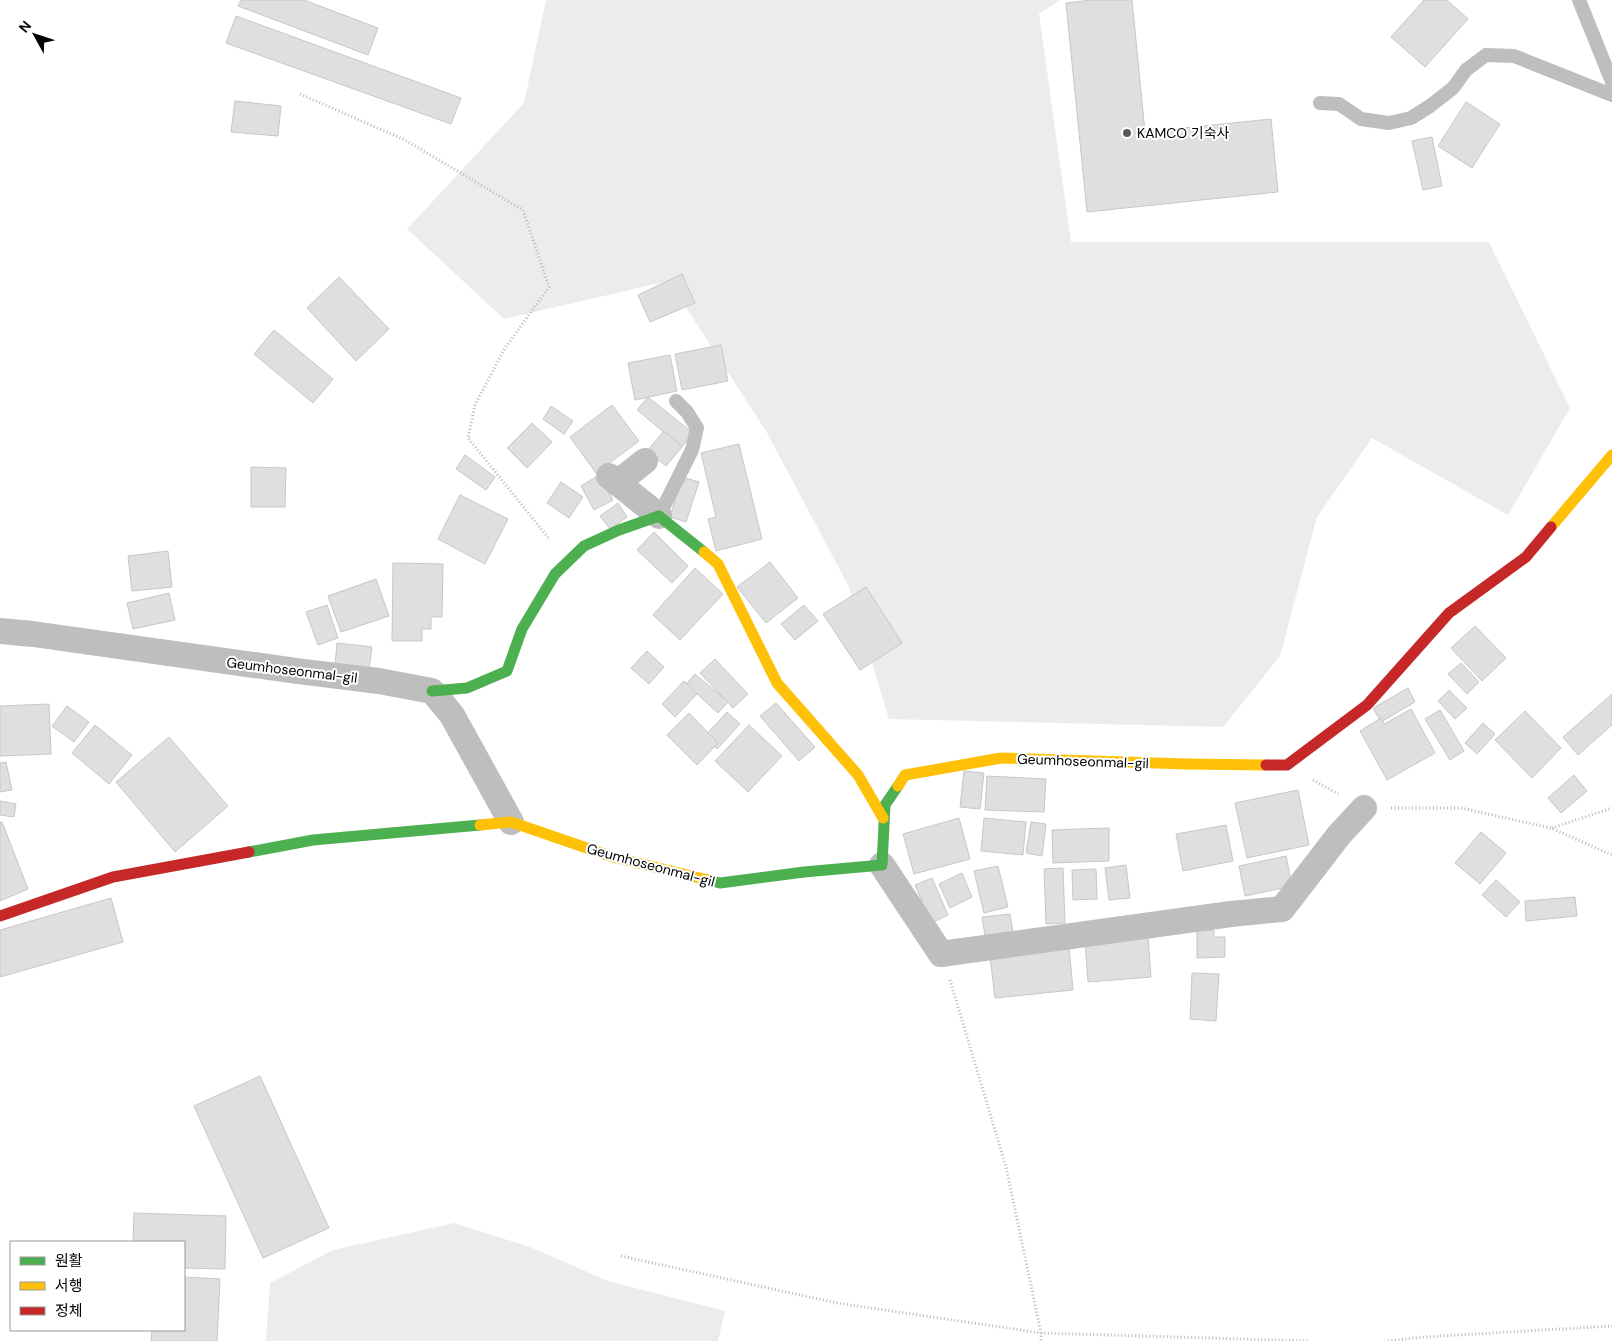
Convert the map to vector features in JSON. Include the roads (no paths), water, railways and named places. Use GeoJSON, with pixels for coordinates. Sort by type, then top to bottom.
{"type":"FeatureCollection","features":[{"type":"Feature","properties":{"kind":"street","name":"Geumhoseonmal-gil"},"geometry":{"type":"LineString","coordinates":[[0,916],[113,878],[313,840],[511,822],[613,857],[720,883],[804,872],[882,865],[885,804],[906,775],[1001,758],[1286,766],[1367,705],[1449,613],[1526,557],[1612,455]]}},
{"type":"Feature","properties":{"kind":"street"},"geometry":{"type":"LineString","coordinates":[[645,461],[613,479],[718,564],[777,683],[858,775],[884,818]]}},
{"type":"Feature","properties":{"kind":"street"},"geometry":{"type":"LineString","coordinates":[[432,691],[467,688],[507,671],[522,629],[555,574],[584,546],[619,530],[659,516]]}},
{"type":"Feature","properties":{"kind":"street","name":"Geumhoseonmal-gil"},"geometry":{"type":"LineString","coordinates":[[0,631],[379,681],[432,691]]}},
{"type":"Feature","properties":{"kind":"street"},"geometry":{"type":"LineString","coordinates":[[432,691],[452,715],[511,822]]}},
{"type":"Feature","properties":{"kind":"street"},"geometry":{"type":"LineString","coordinates":[[882,865],[941,954],[1221,915],[1282,909],[1339,835],[1364,808]]}},
{"type":"Feature","properties":{"kind":"lane"},"geometry":{"type":"LineString","coordinates":[[1579,0],[1612,82]]}},
{"type":"Feature","properties":{"kind":"lane"},"geometry":{"type":"LineString","coordinates":[[1320,103],[1338,104],[1361,119],[1389,123],[1411,118],[1453,88],[1466,70],[1486,55],[1514,56],[1612,95]]}},
{"type":"Feature","properties":{"kind":"lane"},"geometry":{"type":"LineString","coordinates":[[659,516],[692,450],[697,428],[687,412],[676,401]]}},
{"type":"Feature","properties":{"kind":"place","name":"KAMCO 기숙사"},"geometry":{"type":"Point","coordinates":[1127,133]}}]}
